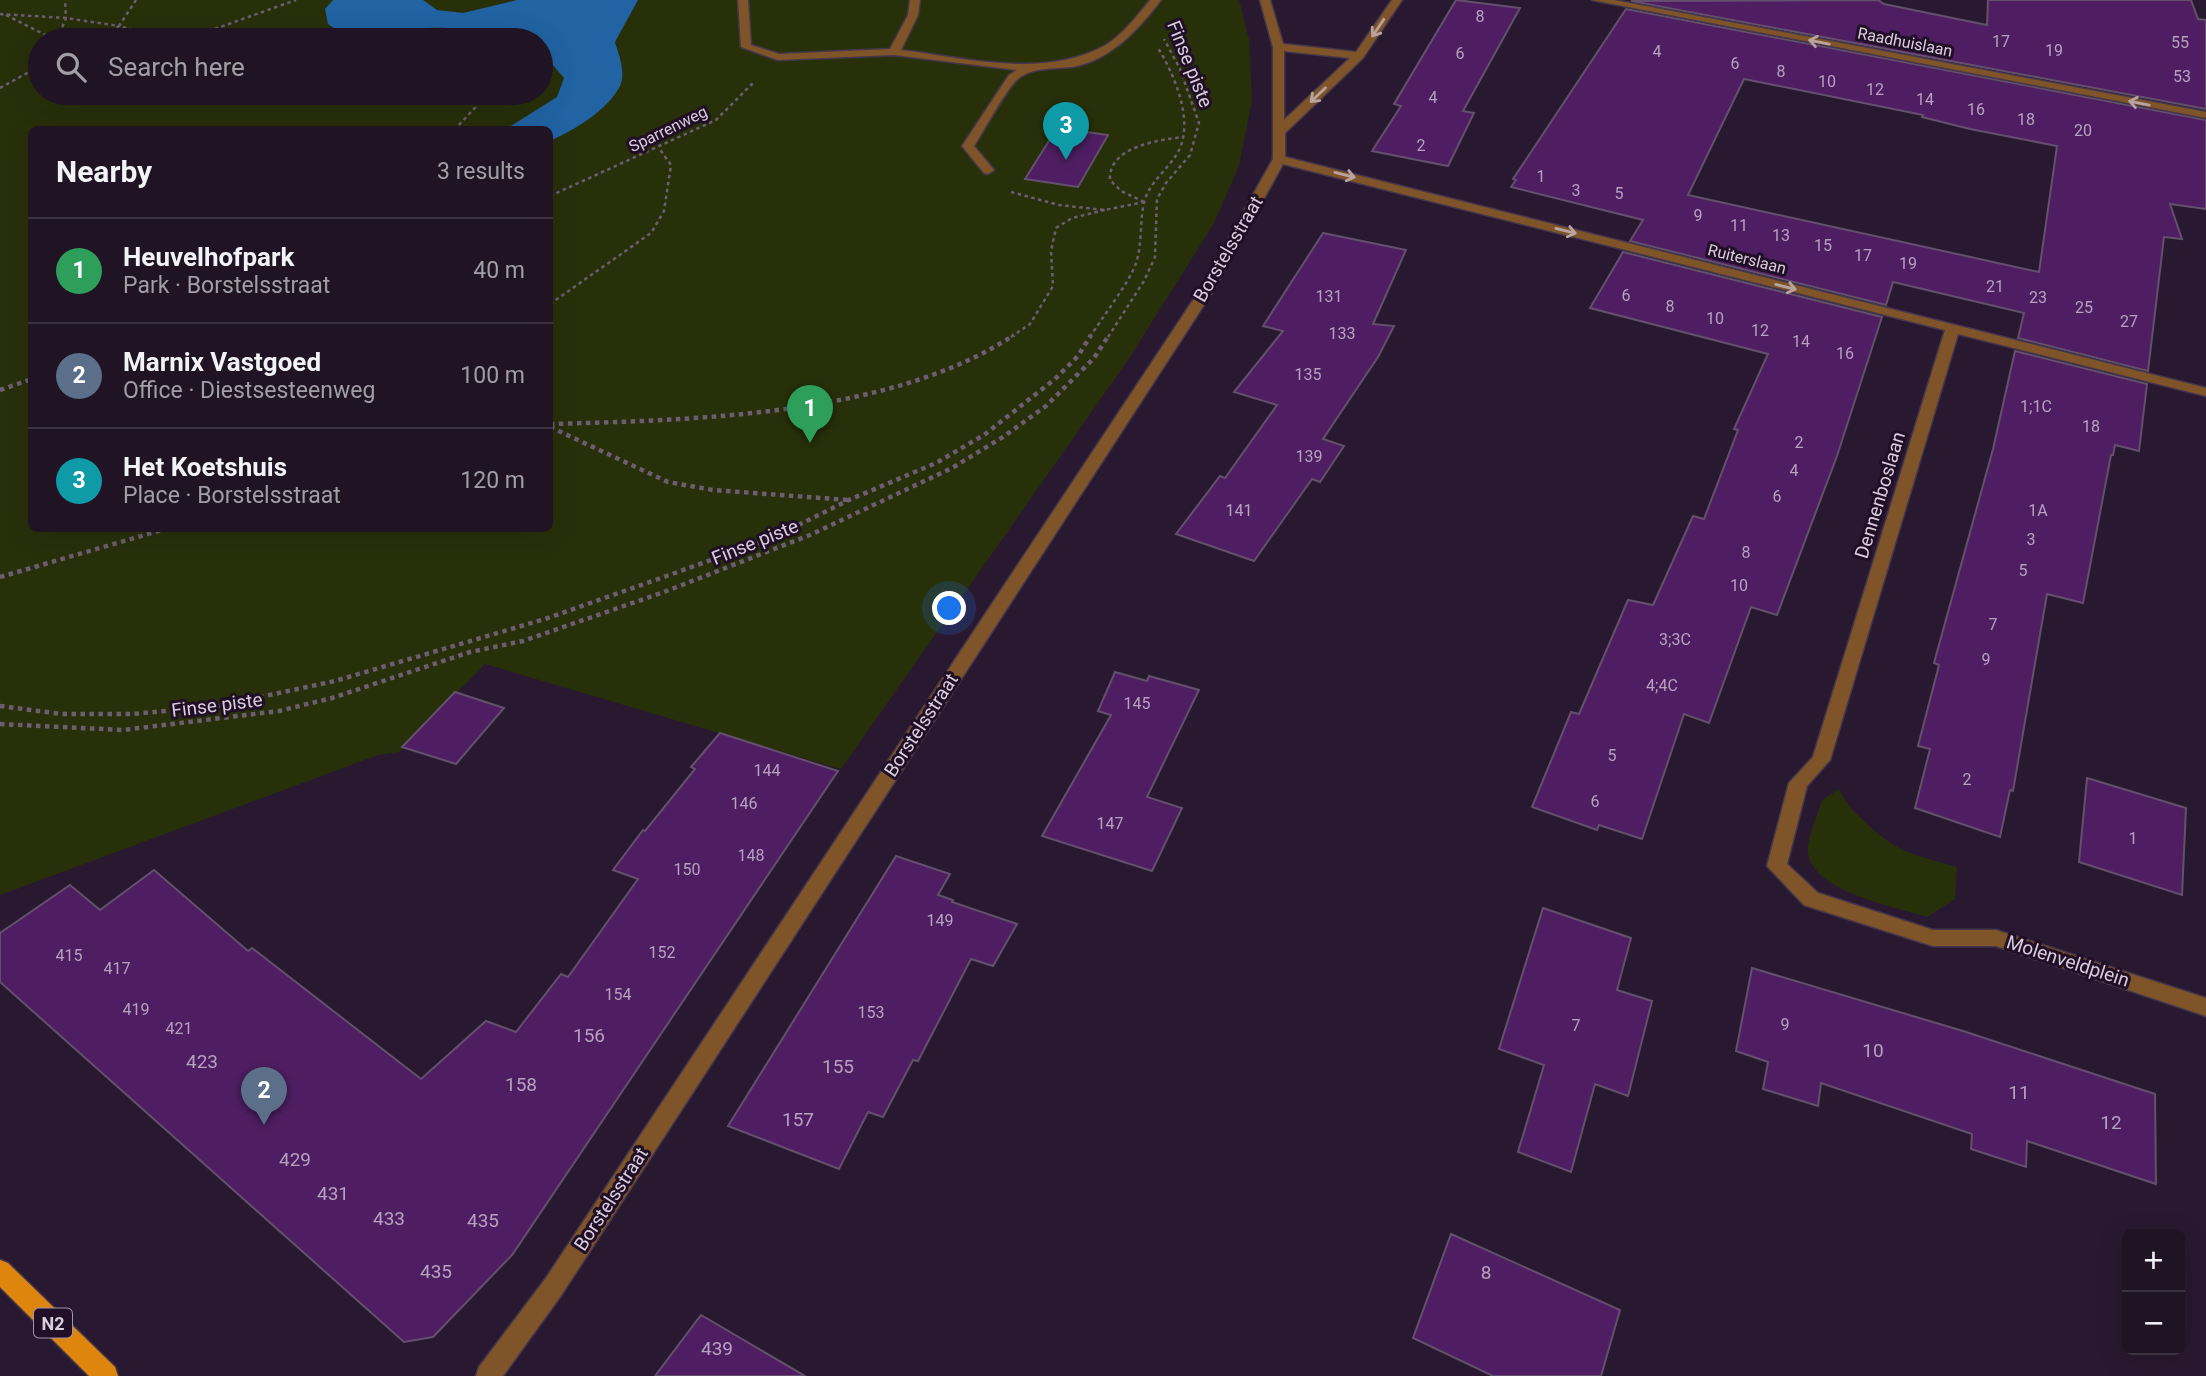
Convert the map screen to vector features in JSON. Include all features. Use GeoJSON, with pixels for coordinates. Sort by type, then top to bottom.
{"type":"FeatureCollection","features":[{"type":"Feature","properties":{"kind":"main road","name":"N2"},"geometry":{"type":"LineString","coordinates":[[0,1271],[106,1376]]}},
{"type":"Feature","properties":{"kind":"street"},"geometry":{"type":"LineString","coordinates":[[743,0],[746,47],[778,57],[826,52],[894,52],[1003,66],[1032,67],[1074,63],[1110,47],[1134,26],[1154,1]]}},
{"type":"Feature","properties":{"kind":"street"},"geometry":{"type":"LineString","coordinates":[[894,52],[913,15],[915,0]]}},
{"type":"Feature","properties":{"kind":"street"},"geometry":{"type":"LineString","coordinates":[[1265,0],[1278,47],[1279,159]]}},
{"type":"Feature","properties":{"kind":"street"},"geometry":{"type":"LineString","coordinates":[[1277,134],[1359,56],[1397,0]]}},
{"type":"Feature","properties":{"kind":"street","name":"Raadhuislaan"},"geometry":{"type":"LineString","coordinates":[[1597,0],[2206,115]]}},
{"type":"Feature","properties":{"kind":"street"},"geometry":{"type":"LineString","coordinates":[[1278,47],[1359,56]]}},
{"type":"Feature","properties":{"kind":"street"},"geometry":{"type":"LineString","coordinates":[[988,170],[968,146],[1013,77],[1032,67]]}},
{"type":"Feature","properties":{"kind":"street","name":"Ruiterslaan"},"geometry":{"type":"LineString","coordinates":[[1279,159],[2206,392]]}},
{"type":"Feature","properties":{"kind":"street","name":"Borstelsstraat"},"geometry":{"type":"LineString","coordinates":[[488,1376],[554,1286],[1206,291],[1279,159]]}},
{"type":"Feature","properties":{"kind":"street","name":"Dennenboslaan"},"geometry":{"type":"LineString","coordinates":[[1848,673],[1952,329]]}},
{"type":"Feature","properties":{"kind":"street","name":"Molenveldplein"},"geometry":{"type":"LineString","coordinates":[[1848,673],[1821,760],[1798,783],[1777,866],[1811,899],[1933,938],[1996,938],[2206,1007]]}},
{"type":"Feature","properties":{"kind":"path"},"geometry":{"type":"LineString","coordinates":[[61,28],[66,18],[65,0]]}},
{"type":"Feature","properties":{"kind":"path"},"geometry":{"type":"LineString","coordinates":[[114,28],[136,0]]}},
{"type":"Feature","properties":{"kind":"path"},"geometry":{"type":"LineString","coordinates":[[219,28],[296,0]]}},
{"type":"Feature","properties":{"kind":"path","name":"Finse piste"},"geometry":{"type":"LineString","coordinates":[[0,724],[123,730],[279,711],[332,698],[470,652],[523,641],[677,588],[810,535],[952,468],[1003,437],[1046,406],[1094,358],[1144,282],[1155,257],[1157,199],[1166,183],[1190,155],[1199,123],[1180,69],[1158,27],[1154,1]]}},
{"type":"Feature","properties":{"kind":"path"},"geometry":{"type":"LineString","coordinates":[[2,14],[66,18],[126,28]]}},
{"type":"Feature","properties":{"kind":"path"},"geometry":{"type":"LineString","coordinates":[[2,14],[34,28]]}},
{"type":"Feature","properties":{"kind":"path"},"geometry":{"type":"LineString","coordinates":[[0,706],[62,714],[134,714],[218,706],[335,681],[545,620],[768,540],[849,500],[936,463],[984,435],[1055,379],[1078,356],[1136,264],[1144,202],[1150,186],[1179,151],[1184,115],[1168,64],[1155,43],[1134,26]]}},
{"type":"Feature","properties":{"kind":"path","name":"Sparrenweg"},"geometry":{"type":"LineString","coordinates":[[553,195],[716,121],[778,57]]}},
{"type":"Feature","properties":{"kind":"path"},"geometry":{"type":"LineString","coordinates":[[0,88],[28,73]]}},
{"type":"Feature","properties":{"kind":"path"},"geometry":{"type":"LineString","coordinates":[[458,126],[478,105]]}},
{"type":"Feature","properties":{"kind":"path"},"geometry":{"type":"LineString","coordinates":[[1144,202],[1128,196],[1113,184],[1109,171],[1111,165],[1119,155],[1141,145],[1183,137]]}},
{"type":"Feature","properties":{"kind":"path"},"geometry":{"type":"LineString","coordinates":[[553,302],[651,233],[664,211],[671,165],[659,148]]}},
{"type":"Feature","properties":{"kind":"path"},"geometry":{"type":"LineString","coordinates":[[988,170],[1007,191],[1059,205],[1105,210]]}},
{"type":"Feature","properties":{"kind":"path"},"geometry":{"type":"LineString","coordinates":[[553,425],[749,413],[849,399],[937,372],[989,351],[1030,324],[1053,285],[1051,251],[1056,228],[1072,218],[1144,202]]}},
{"type":"Feature","properties":{"kind":"path"},"geometry":{"type":"LineString","coordinates":[[0,390],[28,380]]}},
{"type":"Feature","properties":{"kind":"path"},"geometry":{"type":"LineString","coordinates":[[553,426],[668,482],[713,491],[849,500]]}},
{"type":"Feature","properties":{"kind":"path"},"geometry":{"type":"LineString","coordinates":[[0,577],[155,532]]}},
{"type":"Feature","properties":{"kind":"green space"},"geometry":{"type":"Polygon","coordinates":[[[0,0],[1239,0],[1249,40],[1252,100],[1239,166],[1214,223],[1130,357],[841,769],[485,664],[399,752],[378,755],[0,895],[0,0]]]}},
{"type":"Feature","properties":{"kind":"green space"},"geometry":{"type":"Polygon","coordinates":[[[1839,789],[1851,809],[1895,846],[1957,867],[1955,899],[1927,917],[1857,896],[1824,878],[1813,866],[1808,852],[1809,840],[1822,800],[1839,789]]]}},
{"type":"Feature","properties":{"kind":"water"},"geometry":{"type":"Polygon","coordinates":[[[333,0],[423,0],[437,10],[463,13],[517,0],[638,0],[615,42],[622,70],[620,86],[607,104],[579,125],[553,139],[553,126],[511,126],[544,105],[553,105],[553,100],[557,97],[564,78],[553,65],[553,28],[335,28],[328,24],[325,9],[333,0]]]}},
{"type":"Feature","properties":{"kind":"building"},"geometry":{"type":"Polygon","coordinates":[[[1456,0],[1520,8],[1463,111],[1474,113],[1448,166],[1372,151],[1401,106],[1394,104],[1456,0]]]}},
{"type":"Feature","properties":{"kind":"building"},"geometry":{"type":"Polygon","coordinates":[[[1878,0],[1884,4],[1987,25],[1988,0],[2191,0],[2198,19],[2206,20],[2206,109],[1631,1],[1878,0]]]}},
{"type":"Feature","properties":{"kind":"building"},"geometry":{"type":"Polygon","coordinates":[[[1626,9],[2206,120],[2206,209],[2170,204],[2182,239],[2164,237],[2148,371],[2018,338],[2024,313],[1893,282],[1886,305],[1630,241],[1643,220],[1511,187],[1516,180],[1513,179],[1626,9]],[[1744,79],[1688,195],[2039,272],[2057,146],[1970,129],[1922,117],[1923,115],[1744,79]]]}},
{"type":"Feature","properties":{"kind":"building"},"geometry":{"type":"Polygon","coordinates":[[[1057,128],[1108,135],[1078,187],[1025,179],[1057,128]]]}},
{"type":"Feature","properties":{"kind":"building"},"geometry":{"type":"Polygon","coordinates":[[[1323,233],[1406,250],[1373,324],[1394,326],[1378,357],[1323,439],[1344,446],[1320,482],[1312,479],[1254,561],[1176,534],[1220,476],[1225,478],[1277,405],[1234,392],[1283,331],[1263,326],[1323,233]]]}},
{"type":"Feature","properties":{"kind":"building"},"geometry":{"type":"Polygon","coordinates":[[[1623,252],[1882,317],[1837,456],[1777,615],[1751,607],[1709,723],[1684,714],[1642,839],[1599,825],[1597,830],[1532,807],[1571,712],[1579,714],[1628,600],[1653,605],[1693,516],[1704,519],[1738,430],[1734,429],[1768,354],[1590,308],[1623,252]]]}},
{"type":"Feature","properties":{"kind":"building"},"geometry":{"type":"Polygon","coordinates":[[[2015,351],[2147,384],[2139,451],[2115,445],[2111,455],[2083,603],[2047,594],[2013,791],[2010,790],[2000,837],[1915,808],[1930,749],[1918,746],[1939,665],[1934,663],[1993,449],[2015,351]]]}},
{"type":"Feature","properties":{"kind":"building"},"geometry":{"type":"Polygon","coordinates":[[[1115,672],[1147,681],[1149,676],[1199,690],[1147,797],[1182,808],[1152,871],[1042,836],[1111,715],[1098,711],[1115,672]]]}},
{"type":"Feature","properties":{"kind":"building"},"geometry":{"type":"Polygon","coordinates":[[[455,692],[504,708],[456,764],[402,747],[455,692]]]}},
{"type":"Feature","properties":{"kind":"building"},"geometry":{"type":"Polygon","coordinates":[[[720,733],[838,771],[512,1255],[433,1337],[404,1342],[0,982],[0,933],[70,885],[100,910],[154,870],[248,951],[252,948],[421,1079],[486,1021],[516,1032],[561,974],[568,977],[638,879],[613,870],[695,769],[691,767],[720,733]]]}},
{"type":"Feature","properties":{"kind":"building"},"geometry":{"type":"Polygon","coordinates":[[[2087,778],[2186,808],[2182,895],[2079,862],[2087,778]]]}},
{"type":"Feature","properties":{"kind":"building"},"geometry":{"type":"Polygon","coordinates":[[[896,856],[950,874],[938,895],[1017,924],[993,966],[971,959],[918,1061],[913,1060],[883,1117],[868,1112],[839,1169],[728,1126],[896,856]]]}},
{"type":"Feature","properties":{"kind":"building"},"geometry":{"type":"Polygon","coordinates":[[[1543,908],[1631,938],[1617,990],[1652,1001],[1628,1096],[1595,1084],[1571,1172],[1518,1152],[1544,1065],[1499,1049],[1543,908]]]}},
{"type":"Feature","properties":{"kind":"building"},"geometry":{"type":"Polygon","coordinates":[[[1752,968],[1963,1031],[2155,1094],[2156,1184],[2027,1141],[2026,1167],[1971,1149],[1972,1134],[1821,1083],[1818,1106],[1763,1089],[1768,1062],[1736,1051],[1752,968]]]}},
{"type":"Feature","properties":{"kind":"building"},"geometry":{"type":"Polygon","coordinates":[[[1451,1234],[1620,1310],[1601,1376],[1493,1376],[1413,1338],[1451,1234]]]}},
{"type":"Feature","properties":{"kind":"building"},"geometry":{"type":"Polygon","coordinates":[[[701,1315],[805,1376],[655,1376],[701,1315]]]}},
{"type":"Feature","properties":{"kind":"place","name":"Het Koetshuis"},"geometry":{"type":"Point","coordinates":[1066,160]}},
{"type":"Feature","properties":{"kind":"place","name":"Heuvelhofpark"},"geometry":{"type":"Point","coordinates":[810,443]}},
{"type":"Feature","properties":{"kind":"place","name":"Marnix Vastgoed"},"geometry":{"type":"Point","coordinates":[264,1125]}}]}
